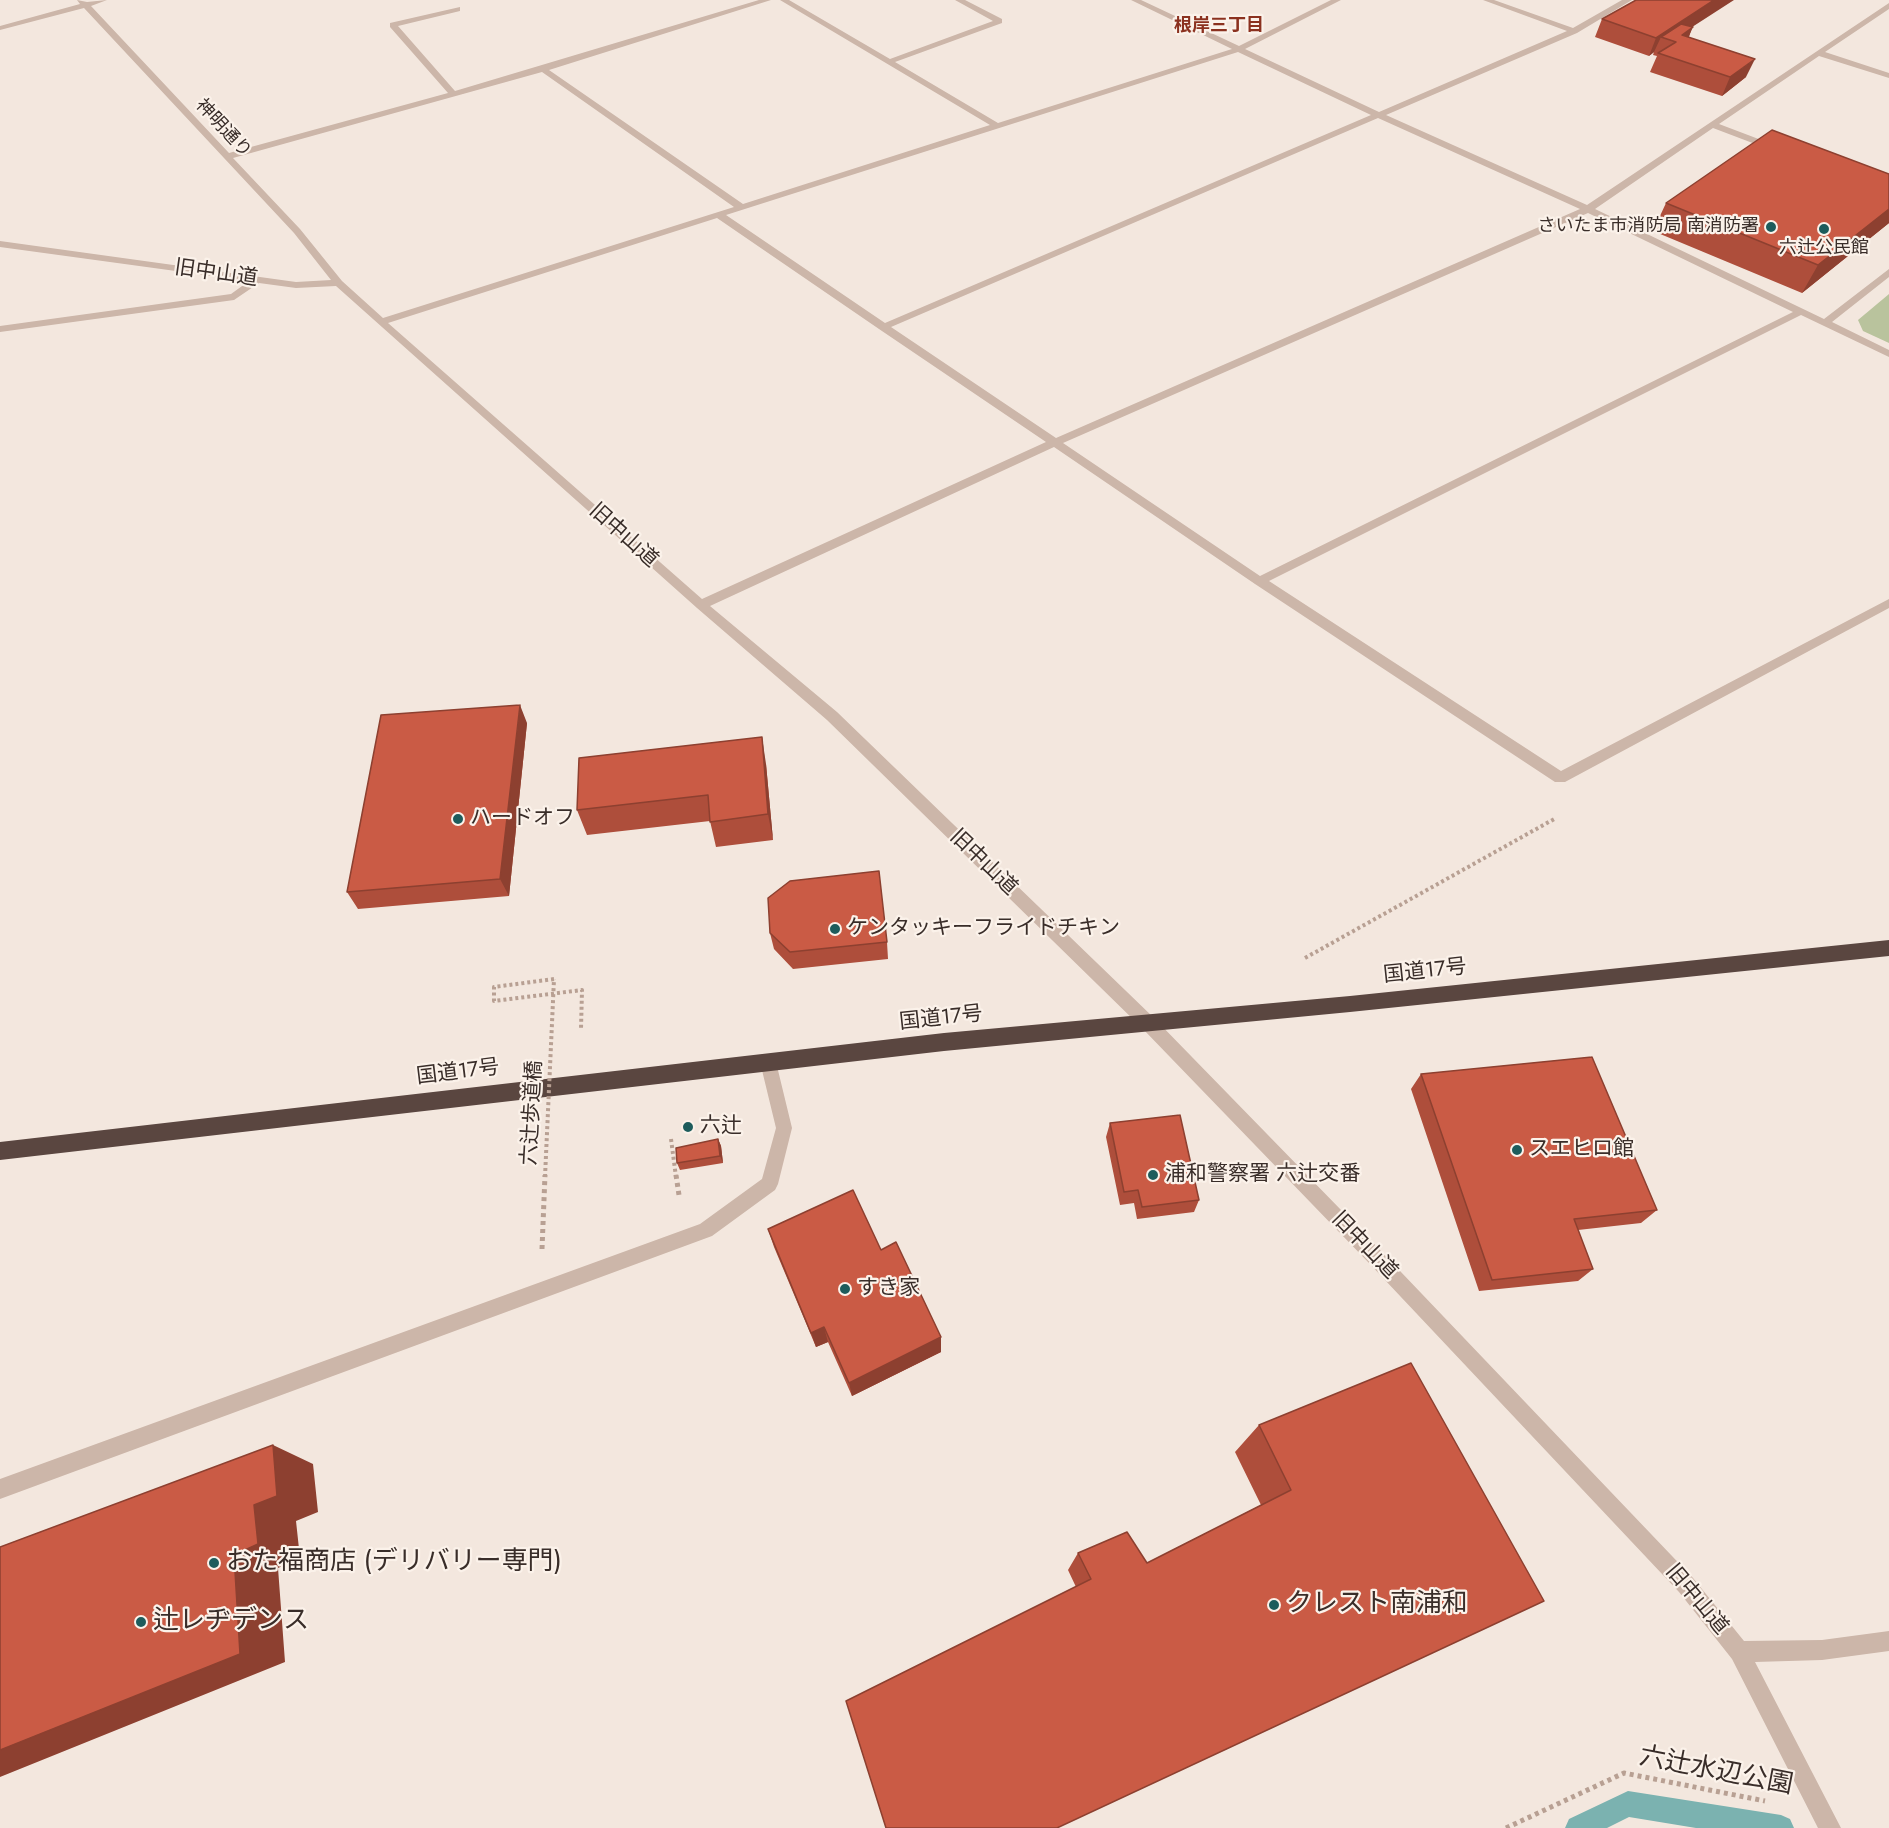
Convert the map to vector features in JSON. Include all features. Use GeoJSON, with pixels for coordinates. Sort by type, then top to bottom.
{"type":"FeatureCollection","features":[{"type":"Feature","properties":{"kind":"highway","name":"国道17号"},"geometry":{"type":"LineString","coordinates":[[0,1151],[768,1062],[1889,948]]}},
{"type":"Feature","properties":{"kind":"street"},"geometry":{"type":"LineString","coordinates":[[0,28],[83,2],[103,0]]}},
{"type":"Feature","properties":{"kind":"street"},"geometry":{"type":"LineString","coordinates":[[444,0],[457,9],[393,25],[453,94]]}},
{"type":"Feature","properties":{"kind":"street"},"geometry":{"type":"LineString","coordinates":[[226,157],[543,69],[767,0]]}},
{"type":"Feature","properties":{"kind":"street"},"geometry":{"type":"LineString","coordinates":[[784,0],[999,127]]}},
{"type":"Feature","properties":{"kind":"street"},"geometry":{"type":"LineString","coordinates":[[889,62],[999,21],[959,0]]}},
{"type":"Feature","properties":{"kind":"street"},"geometry":{"type":"LineString","coordinates":[[1135,0],[1379,115],[1588,209],[1889,354]]}},
{"type":"Feature","properties":{"kind":"street"},"geometry":{"type":"LineString","coordinates":[[382,321],[719,216],[1239,49],[1337,0]]}},
{"type":"Feature","properties":{"kind":"street"},"geometry":{"type":"LineString","coordinates":[[1487,0],[1574,31]]}},
{"type":"Feature","properties":{"kind":"street"},"geometry":{"type":"LineString","coordinates":[[883,327],[1574,31],[1628,0]]}},
{"type":"Feature","properties":{"kind":"street","name":"神明通り"},"geometry":{"type":"LineString","coordinates":[[83,2],[297,231],[338,283]]}},
{"type":"Feature","properties":{"kind":"street"},"geometry":{"type":"LineString","coordinates":[[701,605],[1054,443],[1588,209],[1889,5]]}},
{"type":"Feature","properties":{"kind":"street"},"geometry":{"type":"LineString","coordinates":[[1819,52],[1889,76]]}},
{"type":"Feature","properties":{"kind":"street"},"geometry":{"type":"LineString","coordinates":[[543,69],[742,208]]}},
{"type":"Feature","properties":{"kind":"street"},"geometry":{"type":"LineString","coordinates":[[1712,125],[1778,150]]}},
{"type":"Feature","properties":{"kind":"street"},"geometry":{"type":"LineString","coordinates":[[719,216],[1259,581],[1560,778],[1889,603]]}},
{"type":"Feature","properties":{"kind":"street","name":"旧中山道"},"geometry":{"type":"LineString","coordinates":[[0,244],[296,285],[338,283],[701,605],[832,716],[1148,1023],[1374,1256],[1686,1585],[1739,1652],[1822,1650],[1889,1641]]}},
{"type":"Feature","properties":{"kind":"street"},"geometry":{"type":"LineString","coordinates":[[1826,322],[1889,272]]}},
{"type":"Feature","properties":{"kind":"street"},"geometry":{"type":"LineString","coordinates":[[0,329],[234,297],[257,280]]}},
{"type":"Feature","properties":{"kind":"street"},"geometry":{"type":"LineString","coordinates":[[1259,581],[1802,311]]}},
{"type":"Feature","properties":{"kind":"street"},"geometry":{"type":"LineString","coordinates":[[0,1489],[706,1230],[769,1184],[784,1128],[768,1062]]}},
{"type":"Feature","properties":{"kind":"street"},"geometry":{"type":"LineString","coordinates":[[1739,1652],[1826,1820]]}},
{"type":"Feature","properties":{"kind":"path"},"geometry":{"type":"LineString","coordinates":[[1305,958],[1558,816]]}},
{"type":"Feature","properties":{"kind":"path","name":"六辻歩道橋"},"geometry":{"type":"LineString","coordinates":[[542,1249],[554,979],[494,987],[494,1001],[549,994],[582,990],[581,1029]]}},
{"type":"Feature","properties":{"kind":"path"},"geometry":{"type":"LineString","coordinates":[[671,1139],[679,1196],[691,1236]]}},
{"type":"Feature","properties":{"kind":"path","name":"六辻水辺公園"},"geometry":{"type":"LineString","coordinates":[[1506,1828],[1624,1773],[1826,1820]]}},
{"type":"Feature","properties":{"kind":"green space"},"geometry":{"type":"Polygon","coordinates":[[[1889,294],[1889,343],[1863,331],[1858,320],[1889,294]]]}},
{"type":"Feature","properties":{"kind":"building"},"geometry":{"type":"Polygon","coordinates":[[[1636,0],[1714,0],[1656,38],[1602,19],[1636,0]]]}},
{"type":"Feature","properties":{"kind":"building"},"geometry":{"type":"Polygon","coordinates":[[[1681,24],[1693,27],[1682,35],[1755,59],[1730,77],[1658,53],[1676,42],[1661,37],[1681,24]]]}},
{"type":"Feature","properties":{"kind":"building","name":"さいたま市消防局 南消防署"},"geometry":{"type":"Polygon","coordinates":[[[1772,130],[1889,174],[1889,209],[1818,265],[1666,203],[1772,130]]]}},
{"type":"Feature","properties":{"kind":"building"},"geometry":{"type":"Polygon","coordinates":[[[520,705],[500,879],[347,892],[381,715],[520,705]]]}},
{"type":"Feature","properties":{"kind":"building"},"geometry":{"type":"Polygon","coordinates":[[[762,737],[768,814],[710,822],[708,795],[577,810],[579,758],[762,737]]]}},
{"type":"Feature","properties":{"kind":"building"},"geometry":{"type":"Polygon","coordinates":[[[879,871],[887,942],[790,952],[770,933],[768,898],[790,881],[879,871]]]}},
{"type":"Feature","properties":{"kind":"building"},"geometry":{"type":"Polygon","coordinates":[[[1592,1057],[1657,1210],[1574,1219],[1593,1269],[1492,1280],[1421,1074],[1592,1057]]]}},
{"type":"Feature","properties":{"kind":"building"},"geometry":{"type":"Polygon","coordinates":[[[1180,1115],[1199,1200],[1142,1207],[1138,1190],[1124,1192],[1110,1123],[1180,1115]]]}},
{"type":"Feature","properties":{"kind":"building"},"geometry":{"type":"Polygon","coordinates":[[[718,1139],[720,1156],[677,1163],[676,1148],[718,1139]]]}},
{"type":"Feature","properties":{"kind":"building"},"geometry":{"type":"Polygon","coordinates":[[[853,1190],[881,1250],[896,1242],[941,1337],[849,1383],[824,1327],[811,1333],[768,1229],[853,1190]]]}},
{"type":"Feature","properties":{"kind":"building","name":"クレスト南浦和"},"geometry":{"type":"Polygon","coordinates":[[[1411,1363],[1544,1601],[1057,1828],[886,1828],[846,1701],[1091,1579],[1078,1553],[1127,1532],[1147,1563],[1291,1490],[1259,1425],[1411,1363]]]}},
{"type":"Feature","properties":{"kind":"building","name":"辻レヂデンス"},"geometry":{"type":"Polygon","coordinates":[[[273,1445],[277,1496],[254,1505],[258,1544],[234,1555],[240,1654],[0,1750],[0,1547],[273,1445]]]}},
{"type":"Feature","properties":{"kind":"waterway"},"geometry":{"type":"LineString","coordinates":[[1578,1828],[1628,1804],[1781,1828]]}},
{"type":"Feature","properties":{"kind":"place","name":"さいたま市消防局 南消防署"},"geometry":{"type":"Point","coordinates":[1771,227]}},
{"type":"Feature","properties":{"kind":"place","name":"六辻公民館"},"geometry":{"type":"Point","coordinates":[1824,229]}},
{"type":"Feature","properties":{"kind":"place","name":"ハードオフ"},"geometry":{"type":"Point","coordinates":[458,819]}},
{"type":"Feature","properties":{"kind":"place","name":"ケンタッキーフライドチキン"},"geometry":{"type":"Point","coordinates":[835,929]}},
{"type":"Feature","properties":{"kind":"place","name":"六辻"},"geometry":{"type":"Point","coordinates":[688,1127]}},
{"type":"Feature","properties":{"kind":"place","name":"スエヒロ館"},"geometry":{"type":"Point","coordinates":[1517,1150]}},
{"type":"Feature","properties":{"kind":"place","name":"浦和警察署 六辻交番"},"geometry":{"type":"Point","coordinates":[1153,1175]}},
{"type":"Feature","properties":{"kind":"place","name":"すき家"},"geometry":{"type":"Point","coordinates":[845,1289]}},
{"type":"Feature","properties":{"kind":"place","name":"おた福商店 (デリバリー専門)"},"geometry":{"type":"Point","coordinates":[214,1563]}},
{"type":"Feature","properties":{"kind":"place","name":"クレスト南浦和"},"geometry":{"type":"Point","coordinates":[1274,1605]}},
{"type":"Feature","properties":{"kind":"place","name":"辻レヂデンス"},"geometry":{"type":"Point","coordinates":[141,1622]}},
{"type":"Feature","properties":{"kind":"district","name":"根岸三丁目"},"geometry":{"type":"Point","coordinates":[1219,27]}}]}
